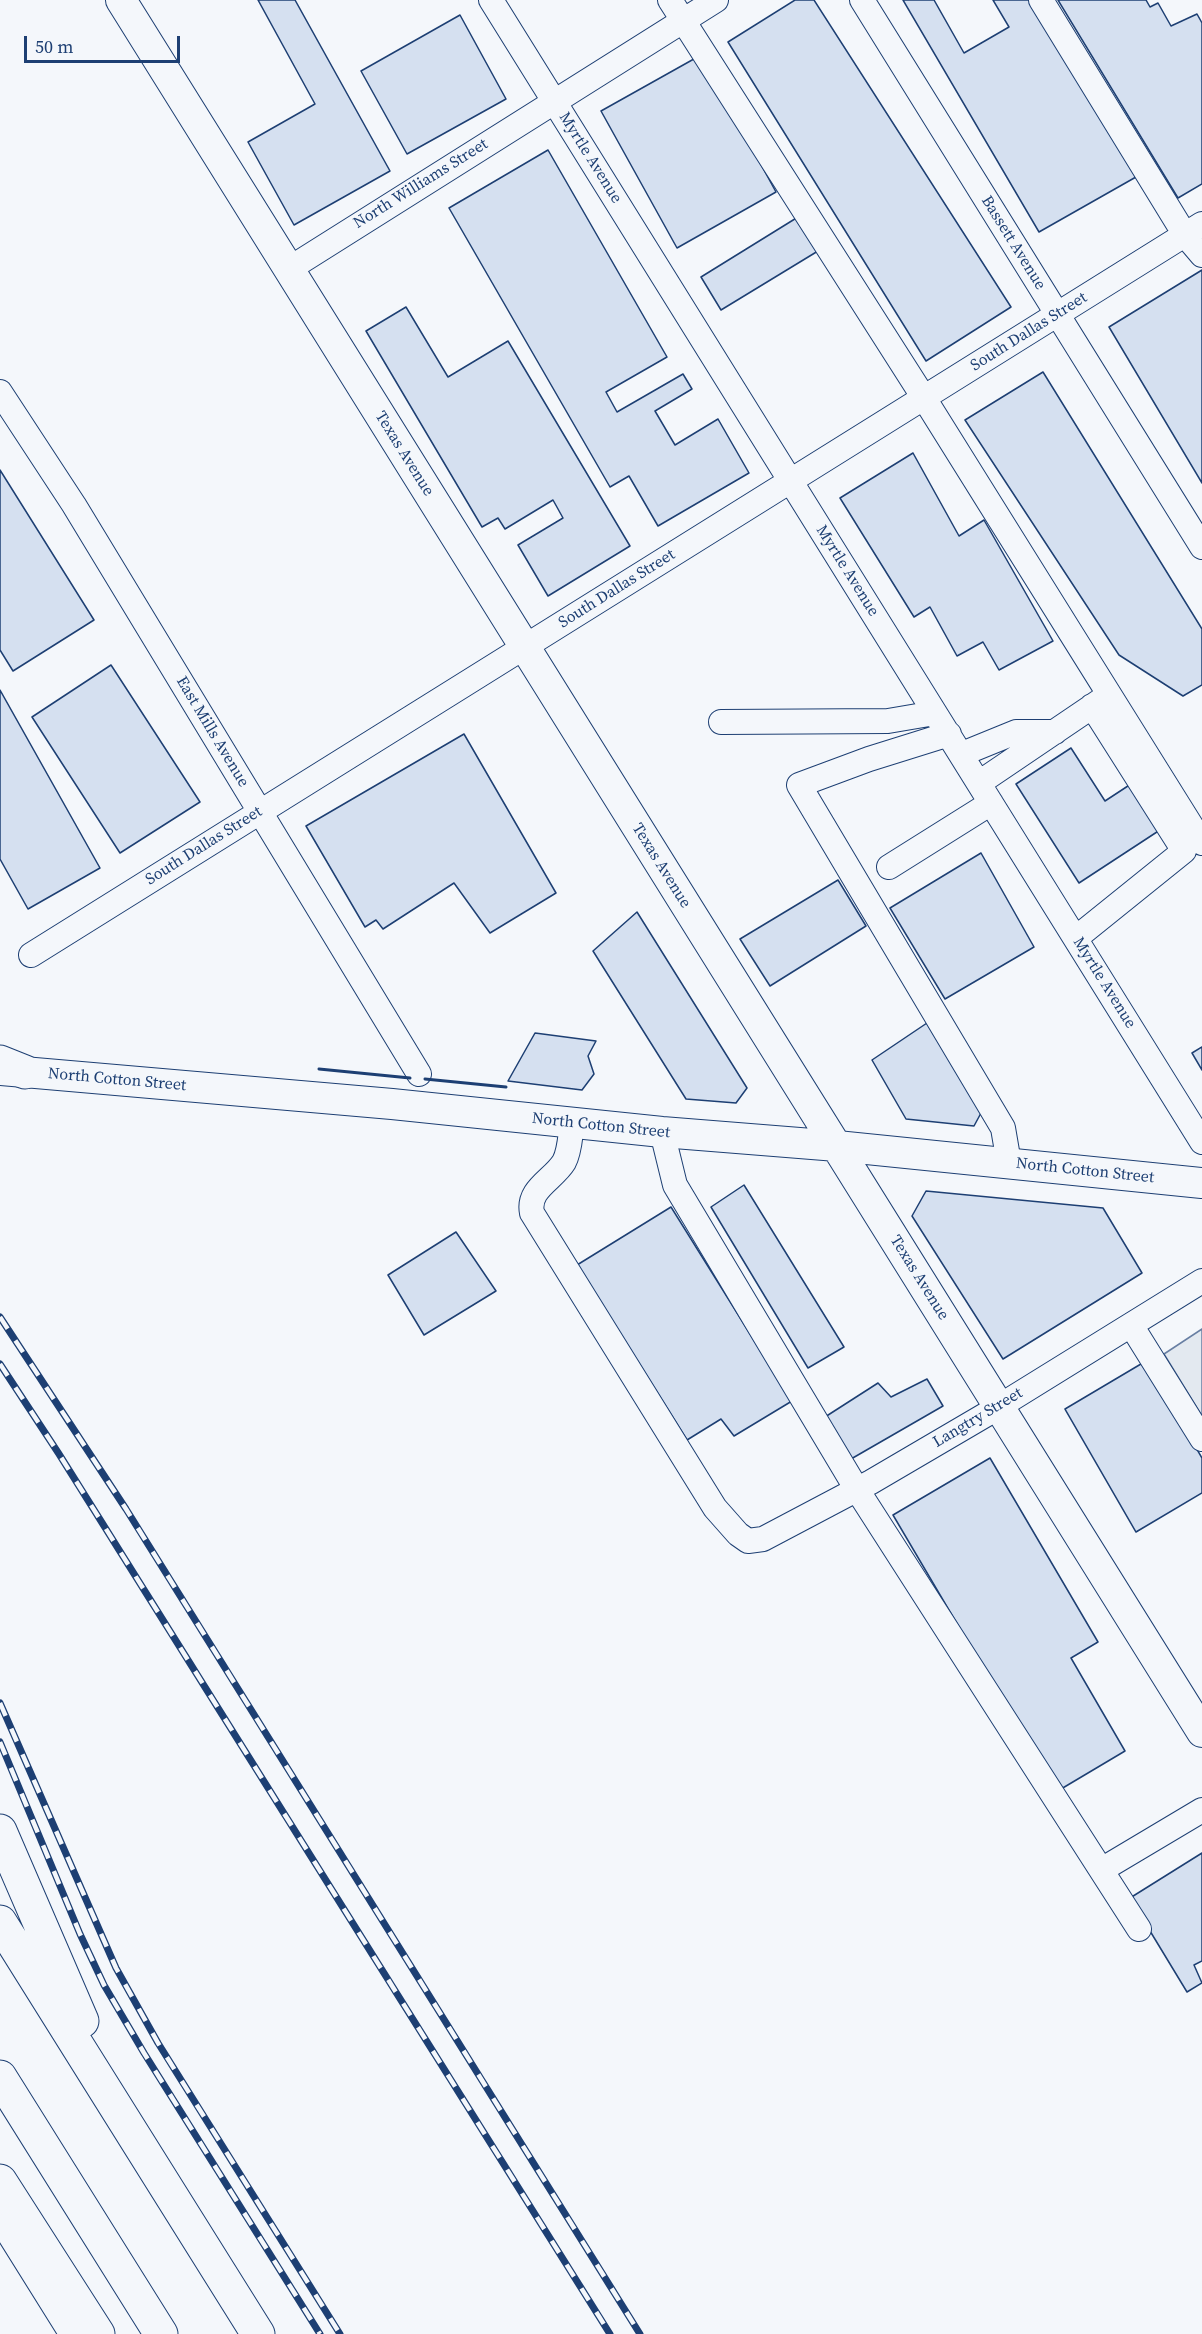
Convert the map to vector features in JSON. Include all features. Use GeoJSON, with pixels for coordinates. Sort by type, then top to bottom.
{"type":"FeatureCollection","features":[{"type":"Feature","properties":{"kind":"highway"},"geometry":{"type":"LineString","coordinates":[[0,1831],[40,1927],[131,2129]]}},
{"type":"Feature","properties":{"kind":"highway"},"geometry":{"type":"LineString","coordinates":[[0,1922],[258,2334]]}},
{"type":"Feature","properties":{"kind":"highway"},"geometry":{"type":"LineString","coordinates":[[0,2077],[160,2334]]}},
{"type":"Feature","properties":{"kind":"highway"},"geometry":{"type":"LineString","coordinates":[[0,2181],[98,2334]]}},
{"type":"Feature","properties":{"kind":"main road","name":"Texas Avenue"},"geometry":{"type":"LineString","coordinates":[[121,0],[1202,1732]]}},
{"type":"Feature","properties":{"kind":"main road","name":"North Cotton Street"},"geometry":{"type":"LineString","coordinates":[[8,1068],[572,1124],[837,1146],[1202,1183]]}},
{"type":"Feature","properties":{"kind":"main road"},"geometry":{"type":"LineString","coordinates":[[0,2214],[75,2334]]}},
{"type":"Feature","properties":{"kind":"street","name":"Myrtle Avenue"},"geometry":{"type":"LineString","coordinates":[[491,0],[1202,1142]]}},
{"type":"Feature","properties":{"kind":"street"},"geometry":{"type":"LineString","coordinates":[[670,0],[924,398],[1101,700],[1184,851],[1076,938]]}},
{"type":"Feature","properties":{"kind":"street","name":"North Williams Street"},"geometry":{"type":"LineString","coordinates":[[289,269],[716,0]]}},
{"type":"Feature","properties":{"kind":"street","name":"Bassett Avenue"},"geometry":{"type":"LineString","coordinates":[[862,0],[1202,547]]}},
{"type":"Feature","properties":{"kind":"street"},"geometry":{"type":"LineString","coordinates":[[1041,0],[1194,229],[1202,255]]}},
{"type":"Feature","properties":{"kind":"street","name":"South Dallas Street"},"geometry":{"type":"LineString","coordinates":[[31,955],[1194,229]]}},
{"type":"Feature","properties":{"kind":"street","name":"East Mills Avenue"},"geometry":{"type":"LineString","coordinates":[[0,392],[74,505],[419,1074]]}},
{"type":"Feature","properties":{"kind":"street"},"geometry":{"type":"LineString","coordinates":[[889,867],[985,793],[1055,732],[1101,700]]}},
{"type":"Feature","properties":{"kind":"street"},"geometry":{"type":"LineString","coordinates":[[1101,700],[1202,843]]}},
{"type":"Feature","properties":{"kind":"street"},"geometry":{"type":"LineString","coordinates":[[721,722],[888,721],[935,713]]}},
{"type":"Feature","properties":{"kind":"street"},"geometry":{"type":"LineString","coordinates":[[962,754],[1016,732],[1055,732]]}},
{"type":"Feature","properties":{"kind":"street"},"geometry":{"type":"LineString","coordinates":[[949,734],[869,759],[799,785],[1002,1128],[1009,1163]]}},
{"type":"Feature","properties":{"kind":"street","name":"Langtry Street"},"geometry":{"type":"LineString","coordinates":[[572,1124],[564,1162],[534,1194],[530,1203],[532,1213],[715,1508],[738,1534],[748,1541],[763,1539],[871,1482],[1202,1281]]}},
{"type":"Feature","properties":{"kind":"street"},"geometry":{"type":"LineString","coordinates":[[662,1132],[675,1185],[856,1488],[1103,1869],[1139,1929]]}},
{"type":"Feature","properties":{"kind":"street"},"geometry":{"type":"LineString","coordinates":[[1131,1324],[1202,1439]]}},
{"type":"Feature","properties":{"kind":"street"},"geometry":{"type":"LineString","coordinates":[[1103,1869],[1202,1810]]}},
{"type":"Feature","properties":{"kind":"shaded area"},"geometry":{"type":"Polygon","coordinates":[[[1202,1329],[1202,1416],[1164,1354],[1202,1329]]]}},
{"type":"Feature","properties":{"kind":"building"},"geometry":{"type":"Polygon","coordinates":[[[258,0],[295,0],[390,171],[294,225],[248,142],[315,104],[258,0]]]}},
{"type":"Feature","properties":{"kind":"building"},"geometry":{"type":"Polygon","coordinates":[[[795,0],[814,0],[1011,307],[926,361],[728,42],[795,0]]]}},
{"type":"Feature","properties":{"kind":"building"},"geometry":{"type":"Polygon","coordinates":[[[903,0],[934,0],[964,53],[1009,27],[993,0],[1035,0],[1136,177],[1039,232],[903,0]]]}},
{"type":"Feature","properties":{"kind":"building"},"geometry":{"type":"Polygon","coordinates":[[[1058,0],[1146,0],[1150,7],[1158,3],[1171,26],[1197,14],[1202,23],[1202,184],[1178,198],[1058,0]]]}},
{"type":"Feature","properties":{"kind":"building"},"geometry":{"type":"Polygon","coordinates":[[[460,15],[506,99],[407,154],[361,71],[460,15]]]}},
{"type":"Feature","properties":{"kind":"building"},"geometry":{"type":"Polygon","coordinates":[[[701,55],[776,192],[677,248],[601,111],[701,55]]]}},
{"type":"Feature","properties":{"kind":"building"},"geometry":{"type":"Polygon","coordinates":[[[548,150],[667,357],[606,392],[617,412],[683,374],[692,389],[655,411],[675,445],[718,419],[749,473],[658,526],[629,476],[610,487],[449,208],[548,150]]]}},
{"type":"Feature","properties":{"kind":"building"},"geometry":{"type":"Polygon","coordinates":[[[798,217],[818,251],[721,310],[701,277],[798,217]]]}},
{"type":"Feature","properties":{"kind":"building"},"geometry":{"type":"Polygon","coordinates":[[[1202,270],[1202,483],[1109,327],[1202,270]]]}},
{"type":"Feature","properties":{"kind":"building"},"geometry":{"type":"Polygon","coordinates":[[[406,307],[448,377],[508,341],[630,546],[548,596],[518,545],[563,518],[553,500],[505,529],[498,518],[482,527],[366,331],[406,307]]]}},
{"type":"Feature","properties":{"kind":"building"},"geometry":{"type":"Polygon","coordinates":[[[1043,372],[1202,629],[1202,685],[1183,696],[1119,655],[965,420],[1043,372]]]}},
{"type":"Feature","properties":{"kind":"building"},"geometry":{"type":"Polygon","coordinates":[[[913,453],[959,536],[984,520],[1053,641],[999,670],[983,642],[957,656],[930,607],[914,617],[840,498],[913,453]]]}},
{"type":"Feature","properties":{"kind":"building"},"geometry":{"type":"Polygon","coordinates":[[[0,470],[94,620],[13,671],[0,650],[0,470]]]}},
{"type":"Feature","properties":{"kind":"building"},"geometry":{"type":"Polygon","coordinates":[[[111,665],[200,802],[120,853],[32,717],[111,665]]]}},
{"type":"Feature","properties":{"kind":"building"},"geometry":{"type":"Polygon","coordinates":[[[0,690],[100,868],[28,909],[0,859],[0,690]]]}},
{"type":"Feature","properties":{"kind":"building"},"geometry":{"type":"Polygon","coordinates":[[[464,734],[556,893],[490,933],[454,883],[383,929],[376,920],[365,927],[306,826],[464,734]]]}},
{"type":"Feature","properties":{"kind":"building"},"geometry":{"type":"Polygon","coordinates":[[[1071,748],[1105,801],[1134,782],[1163,828],[1079,883],[1016,784],[1071,748]]]}},
{"type":"Feature","properties":{"kind":"building"},"geometry":{"type":"Polygon","coordinates":[[[981,853],[1034,947],[945,999],[890,908],[981,853]]]}},
{"type":"Feature","properties":{"kind":"building"},"geometry":{"type":"Polygon","coordinates":[[[838,880],[866,926],[770,986],[740,939],[838,880]]]}},
{"type":"Feature","properties":{"kind":"building"},"geometry":{"type":"Polygon","coordinates":[[[637,912],[747,1088],[736,1103],[686,1099],[593,951],[637,912]]]}},
{"type":"Feature","properties":{"kind":"building"},"geometry":{"type":"Polygon","coordinates":[[[927,1023],[981,1113],[974,1126],[906,1119],[872,1060],[927,1023]]]}},
{"type":"Feature","properties":{"kind":"building"},"geometry":{"type":"Polygon","coordinates":[[[535,1033],[596,1041],[588,1056],[594,1074],[582,1090],[508,1081],[535,1033]]]}},
{"type":"Feature","properties":{"kind":"building"},"geometry":{"type":"Polygon","coordinates":[[[1202,1047],[1202,1070],[1192,1053],[1202,1047]]]}},
{"type":"Feature","properties":{"kind":"building"},"geometry":{"type":"Polygon","coordinates":[[[744,1185],[844,1347],[808,1368],[711,1207],[744,1185]]]}},
{"type":"Feature","properties":{"kind":"building"},"geometry":{"type":"Polygon","coordinates":[[[926,1191],[1103,1208],[1142,1273],[1003,1359],[912,1216],[926,1191]]]}},
{"type":"Feature","properties":{"kind":"building"},"geometry":{"type":"Polygon","coordinates":[[[671,1207],[792,1401],[734,1436],[721,1419],[687,1440],[577,1265],[671,1207]]]}},
{"type":"Feature","properties":{"kind":"building"},"geometry":{"type":"Polygon","coordinates":[[[456,1232],[496,1291],[424,1335],[388,1275],[456,1232]]]}},
{"type":"Feature","properties":{"kind":"building"},"geometry":{"type":"Polygon","coordinates":[[[1146,1361],[1202,1458],[1202,1493],[1136,1532],[1065,1409],[1146,1361]]]}},
{"type":"Feature","properties":{"kind":"building"},"geometry":{"type":"Polygon","coordinates":[[[927,1379],[943,1406],[851,1459],[825,1417],[878,1383],[891,1397],[927,1379]]]}},
{"type":"Feature","properties":{"kind":"building"},"geometry":{"type":"Polygon","coordinates":[[[990,1458],[1098,1642],[1071,1658],[1125,1751],[1056,1792],[893,1515],[990,1458]]]}},
{"type":"Feature","properties":{"kind":"building"},"geometry":{"type":"Polygon","coordinates":[[[1202,1853],[1202,1961],[1194,1965],[1202,1983],[1187,1992],[1130,1898],[1202,1853]]]}},
{"type":"Feature","properties":{"kind":"railway"},"geometry":{"type":"LineString","coordinates":[[0,1317],[126,1509],[640,2334]]}},
{"type":"Feature","properties":{"kind":"railway"},"geometry":{"type":"LineString","coordinates":[[0,1364],[59,1454],[610,2334]]}},
{"type":"Feature","properties":{"kind":"railway"},"geometry":{"type":"LineString","coordinates":[[0,1703],[116,1968],[158,2043],[340,2334]]}},
{"type":"Feature","properties":{"kind":"railway"},"geometry":{"type":"LineString","coordinates":[[0,1742],[80,1934],[104,1985],[320,2334]]}},
{"type":"Feature","properties":{"kind":"wall"},"geometry":{"type":"LineString","coordinates":[[319,1069],[410,1078]]}},
{"type":"Feature","properties":{"kind":"wall"},"geometry":{"type":"LineString","coordinates":[[425,1079],[506,1087]]}}]}
